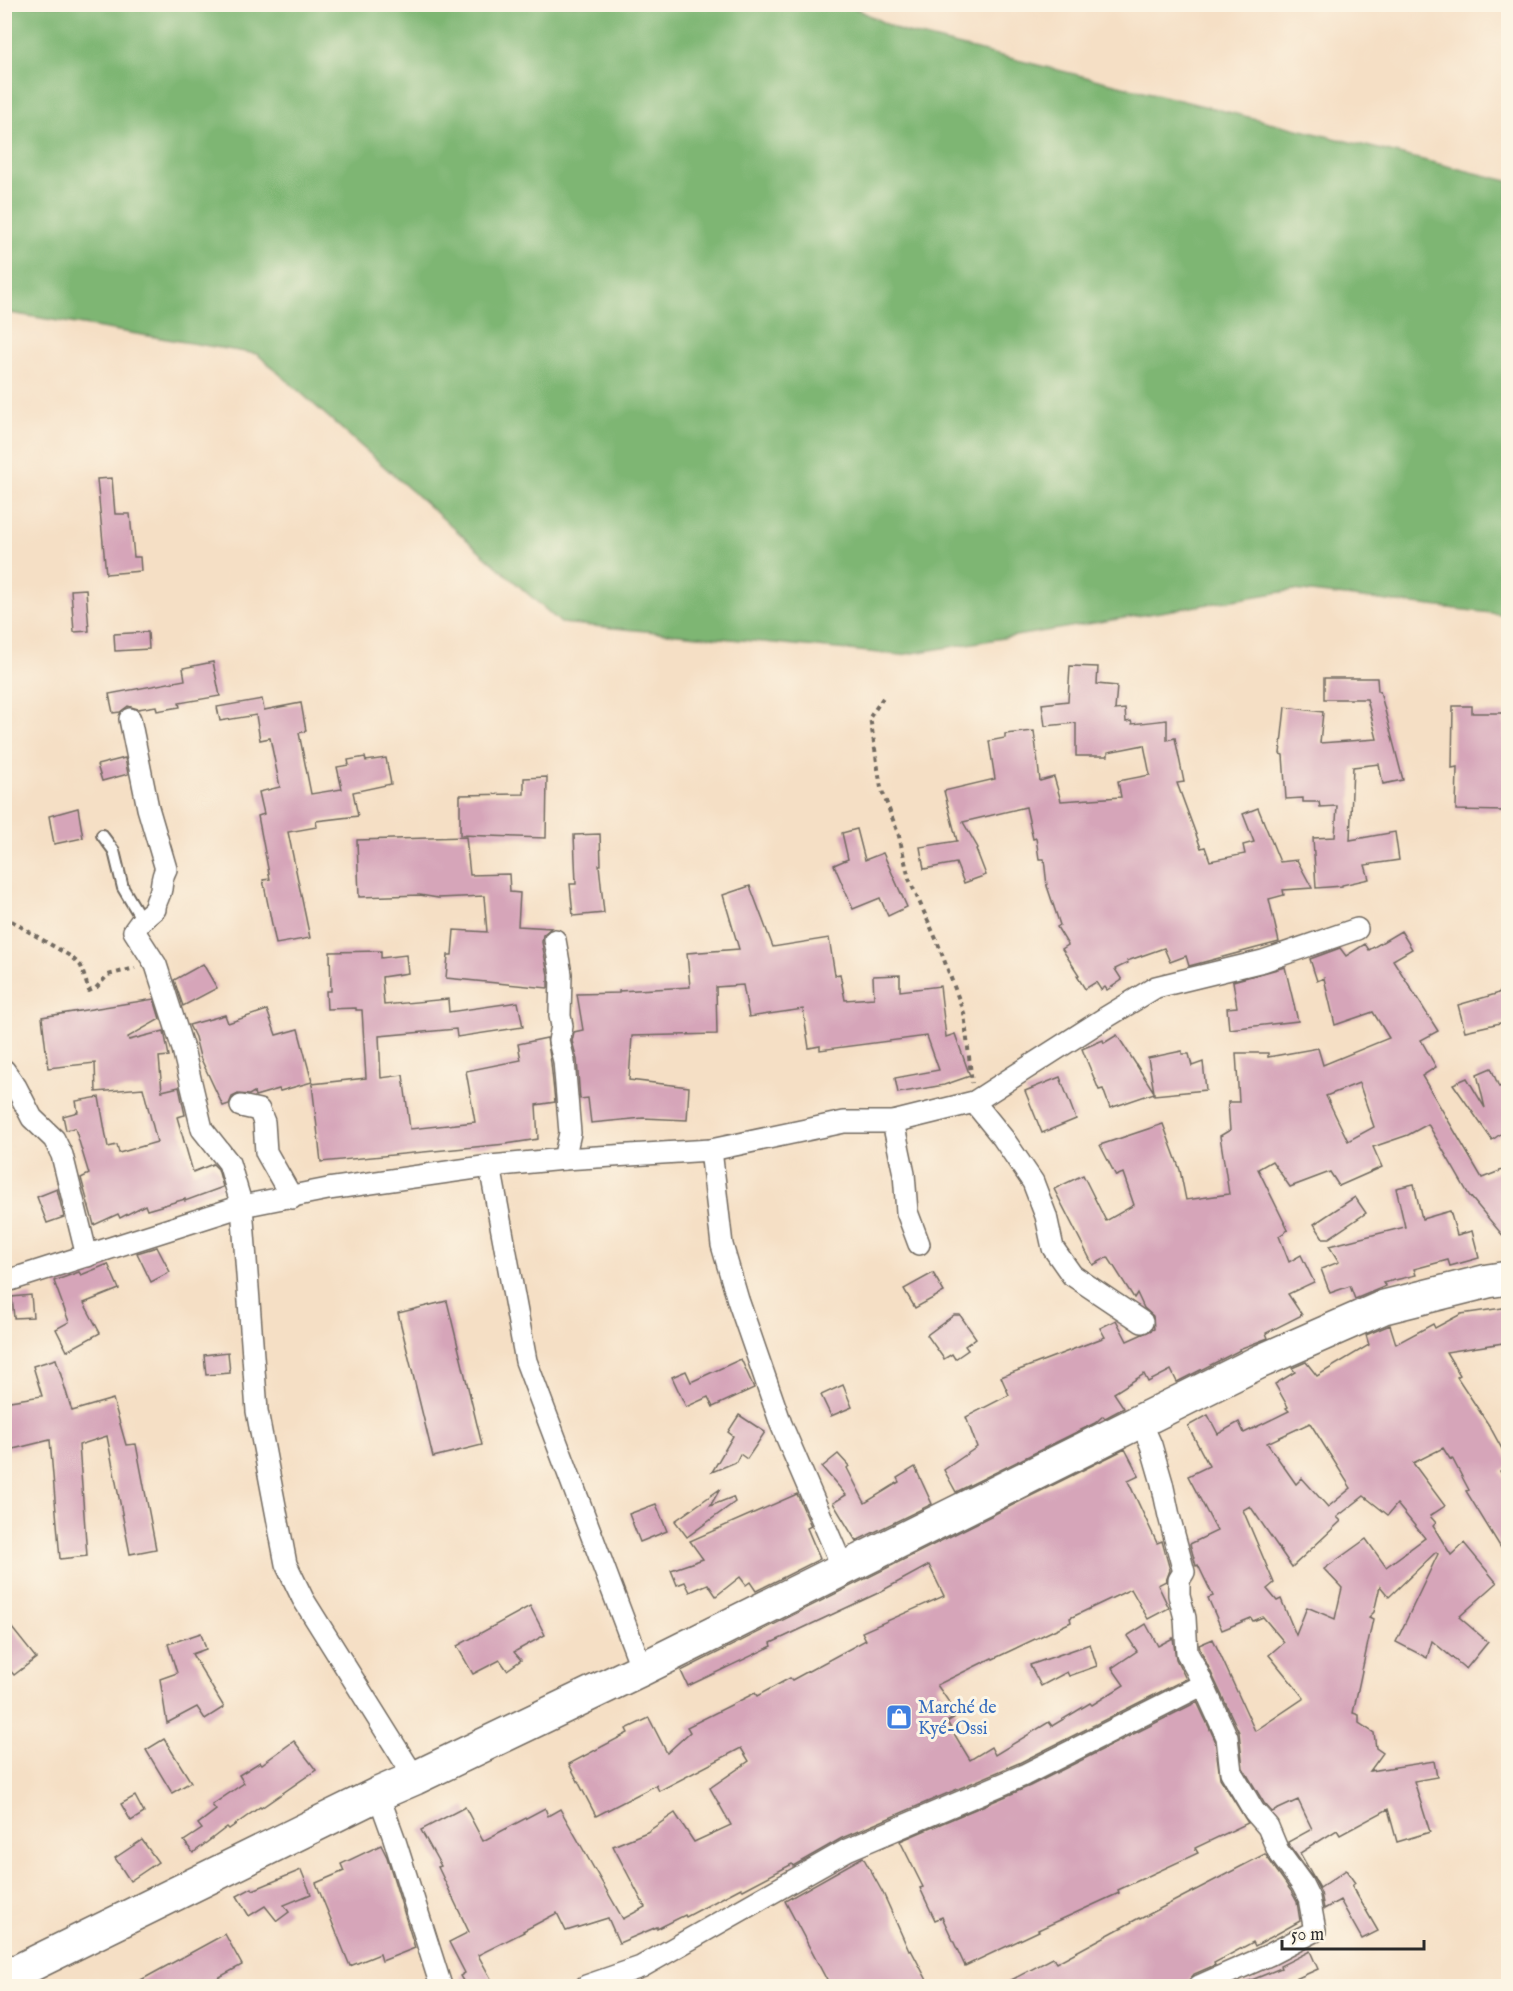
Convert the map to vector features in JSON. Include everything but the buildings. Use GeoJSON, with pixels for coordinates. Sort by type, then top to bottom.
{"type":"FeatureCollection","features":[{"type":"Feature","properties":{"kind":"highway"},"geometry":{"type":"LineString","coordinates":[[4,1978],[378,1794],[642,1669],[1259,1362],[1384,1307],[1488,1281],[1509,1278]]}},
{"type":"Feature","properties":{"kind":"street"},"geometry":{"type":"LineString","coordinates":[[130,719],[148,808],[166,869],[161,879],[161,891],[156,900],[155,909],[142,920],[134,931],[156,965],[183,1049],[202,1129],[229,1163],[242,1206],[256,1411],[286,1564],[313,1617],[415,1778]]}},
{"type":"Feature","properties":{"kind":"street"},"geometry":{"type":"LineString","coordinates":[[4,1282],[242,1206],[374,1182],[490,1166],[711,1150],[844,1122],[893,1122],[974,1102],[1156,987],[1263,961],[1358,929]]}},
{"type":"Feature","properties":{"kind":"street"},"geometry":{"type":"LineString","coordinates":[[555,940],[561,974],[560,1016],[562,1026],[559,1041],[564,1061],[570,1133],[564,1159]]}},
{"type":"Feature","properties":{"kind":"street"},"geometry":{"type":"LineString","coordinates":[[4,1070],[16,1086],[32,1118],[54,1138],[62,1155],[87,1256]]}},
{"type":"Feature","properties":{"kind":"street"},"geometry":{"type":"LineString","coordinates":[[974,1102],[1003,1138],[1033,1182],[1046,1216],[1053,1248],[1072,1275],[1142,1322]]}},
{"type":"Feature","properties":{"kind":"street"},"geometry":{"type":"LineString","coordinates":[[241,1106],[259,1110],[264,1122],[266,1152],[292,1198]]}},
{"type":"Feature","properties":{"kind":"street"},"geometry":{"type":"LineString","coordinates":[[893,1122],[904,1174],[907,1212],[919,1244]]}},
{"type":"Feature","properties":{"kind":"street"},"geometry":{"type":"LineString","coordinates":[[711,1150],[723,1245],[738,1300],[781,1424],[843,1568]]}},
{"type":"Feature","properties":{"kind":"street"},"geometry":{"type":"LineString","coordinates":[[490,1166],[526,1361],[642,1669]]}},
{"type":"Feature","properties":{"kind":"street"},"geometry":{"type":"LineString","coordinates":[[1141,1422],[1162,1483],[1184,1572],[1179,1580],[1179,1595],[1185,1618],[1187,1653],[1197,1669],[1227,1737],[1231,1772],[1254,1811],[1268,1827],[1278,1851],[1302,1884],[1309,1898],[1315,1931],[1269,1955],[1199,1986]]}},
{"type":"Feature","properties":{"kind":"street"},"geometry":{"type":"LineString","coordinates":[[586,1986],[641,1967],[847,1850],[1024,1775],[1202,1684]]}},
{"type":"Feature","properties":{"kind":"street"},"geometry":{"type":"LineString","coordinates":[[378,1794],[441,1986]]}},
{"type":"Feature","properties":{"kind":"lane"},"geometry":{"type":"LineString","coordinates":[[102,835],[114,851],[123,888],[142,920]]}},
{"type":"Feature","properties":{"kind":"path"},"geometry":{"type":"LineString","coordinates":[[883,698],[870,717],[881,788],[899,836],[909,879],[937,940],[964,1013],[974,1102]]}},
{"type":"Feature","properties":{"kind":"path"},"geometry":{"type":"LineString","coordinates":[[4,916],[70,956],[81,966],[89,991],[96,988],[108,975],[156,965]]}},
{"type":"Feature","properties":{"kind":"green space"},"geometry":{"type":"Polygon","coordinates":[[[4,5],[849,5],[900,31],[1508,181],[1508,615],[1294,590],[901,655],[561,623],[257,354],[5,312],[4,5]]]}},
{"type":"Feature","properties":{"kind":"place","name":"Marché de Kyé-Ossi"},"geometry":{"type":"Point","coordinates":[899,1717]}}]}
